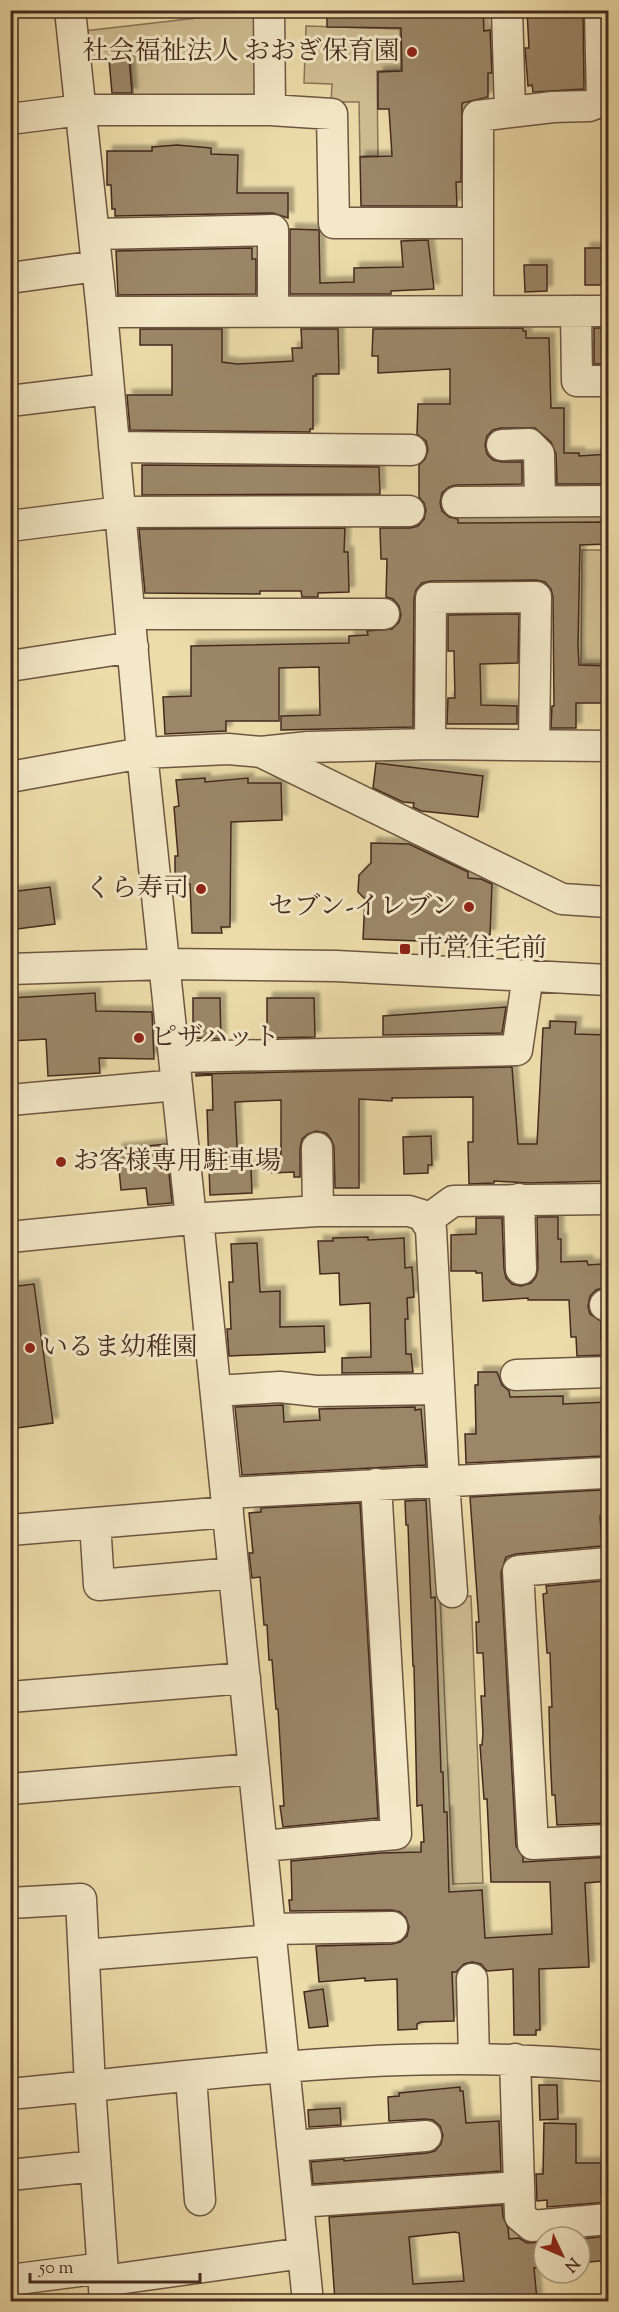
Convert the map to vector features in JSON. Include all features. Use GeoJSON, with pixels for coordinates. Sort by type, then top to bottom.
{"type":"FeatureCollection","features":[{"type":"Feature","properties":{"kind":"street"},"geometry":{"type":"LineString","coordinates":[[70,10],[102,312],[142,753],[176,1071],[216,1391],[308,2301]]}},
{"type":"Feature","properties":{"kind":"street"},"geometry":{"type":"LineString","coordinates":[[269,10],[270,110]]}},
{"type":"Feature","properties":{"kind":"street"},"geometry":{"type":"LineString","coordinates":[[507,10],[510,111]]}},
{"type":"Feature","properties":{"kind":"street"},"geometry":{"type":"LineString","coordinates":[[478,310],[478,116],[510,111],[589,106],[605,101],[600,10]]}},
{"type":"Feature","properties":{"kind":"street"},"geometry":{"type":"LineString","coordinates":[[10,119],[81,110],[270,110],[332,114],[334,223],[477,223]]}},
{"type":"Feature","properties":{"kind":"street"},"geometry":{"type":"LineString","coordinates":[[94,234],[273,230],[273,311]]}},
{"type":"Feature","properties":{"kind":"street"},"geometry":{"type":"LineString","coordinates":[[10,278],[97,266]]}},
{"type":"Feature","properties":{"kind":"street"},"geometry":{"type":"LineString","coordinates":[[576,311],[577,381],[609,381]]}},
{"type":"Feature","properties":{"kind":"street"},"geometry":{"type":"LineString","coordinates":[[102,312],[609,311]]}},
{"type":"Feature","properties":{"kind":"street"},"geometry":{"type":"LineString","coordinates":[[10,401],[109,389]]}},
{"type":"Feature","properties":{"kind":"street"},"geometry":{"type":"LineString","coordinates":[[502,445],[530,444],[540,454],[540,501]]}},
{"type":"Feature","properties":{"kind":"street"},"geometry":{"type":"LineString","coordinates":[[114,447],[411,450]]}},
{"type":"Feature","properties":{"kind":"street"},"geometry":{"type":"LineString","coordinates":[[457,502],[609,501]]}},
{"type":"Feature","properties":{"kind":"street"},"geometry":{"type":"LineString","coordinates":[[10,526],[120,512],[409,511]]}},
{"type":"Feature","properties":{"kind":"street"},"geometry":{"type":"LineString","coordinates":[[430,744],[431,598],[536,597],[534,744]]}},
{"type":"Feature","properties":{"kind":"street"},"geometry":{"type":"LineString","coordinates":[[129,614],[384,614]]}},
{"type":"Feature","properties":{"kind":"street"},"geometry":{"type":"LineString","coordinates":[[10,666],[133,647]]}},
{"type":"Feature","properties":{"kind":"street"},"geometry":{"type":"LineString","coordinates":[[10,777],[142,753],[228,749],[261,752],[308,747],[430,744],[609,746]]}},
{"type":"Feature","properties":{"kind":"street"},"geometry":{"type":"LineString","coordinates":[[261,752],[562,899],[609,902]]}},
{"type":"Feature","properties":{"kind":"street"},"geometry":{"type":"LineString","coordinates":[[10,969],[165,964],[336,966],[609,980]]}},
{"type":"Feature","properties":{"kind":"street"},"geometry":{"type":"LineString","coordinates":[[10,1100],[176,1071],[517,1050],[528,975]]}},
{"type":"Feature","properties":{"kind":"street"},"geometry":{"type":"LineString","coordinates":[[317,1148],[318,1211]]}},
{"type":"Feature","properties":{"kind":"street"},"geometry":{"type":"LineString","coordinates":[[519,1199],[521,1269]]}},
{"type":"Feature","properties":{"kind":"street"},"geometry":{"type":"LineString","coordinates":[[427,1220],[453,1201],[609,1199]]}},
{"type":"Feature","properties":{"kind":"street"},"geometry":{"type":"LineString","coordinates":[[10,1237],[195,1219],[318,1211],[409,1210],[427,1220],[431,1228],[452,1592]]}},
{"type":"Feature","properties":{"kind":"street"},"geometry":{"type":"LineString","coordinates":[[516,1375],[609,1371]]}},
{"type":"Feature","properties":{"kind":"street"},"geometry":{"type":"LineString","coordinates":[[216,1391],[280,1387],[316,1391],[439,1389]]}},
{"type":"Feature","properties":{"kind":"street"},"geometry":{"type":"LineString","coordinates":[[10,1530],[94,1523],[376,1484],[604,1473]]}},
{"type":"Feature","properties":{"kind":"street"},"geometry":{"type":"LineString","coordinates":[[262,1846],[396,1834],[376,1484]]}},
{"type":"Feature","properties":{"kind":"street"},"geometry":{"type":"LineString","coordinates":[[94,1523],[99,1585],[234,1573]]}},
{"type":"Feature","properties":{"kind":"street"},"geometry":{"type":"LineString","coordinates":[[609,1563],[518,1571],[533,1844],[609,1840]]}},
{"type":"Feature","properties":{"kind":"street"},"geometry":{"type":"LineString","coordinates":[[10,1697],[245,1678]]}},
{"type":"Feature","properties":{"kind":"street"},"geometry":{"type":"LineString","coordinates":[[10,1789],[254,1769]]}},
{"type":"Feature","properties":{"kind":"street"},"geometry":{"type":"LineString","coordinates":[[10,1903],[81,1899],[90,2086],[104,2283]]}},
{"type":"Feature","properties":{"kind":"street"},"geometry":{"type":"LineString","coordinates":[[84,1955],[271,1934],[392,1927]]}},
{"type":"Feature","properties":{"kind":"street"},"geometry":{"type":"LineString","coordinates":[[472,1979],[474,2059]]}},
{"type":"Feature","properties":{"kind":"street"},"geometry":{"type":"LineString","coordinates":[[10,2094],[284,2068],[396,2060],[515,2059],[609,2066]]}},
{"type":"Feature","properties":{"kind":"street"},"geometry":{"type":"LineString","coordinates":[[515,2059],[517,2187],[520,2216],[532,2226],[609,2219]]}},
{"type":"Feature","properties":{"kind":"street"},"geometry":{"type":"LineString","coordinates":[[190,2077],[200,2200]]}},
{"type":"Feature","properties":{"kind":"street"},"geometry":{"type":"LineString","coordinates":[[292,2146],[426,2136]]}},
{"type":"Feature","properties":{"kind":"street"},"geometry":{"type":"LineString","coordinates":[[10,2175],[95,2166]]}},
{"type":"Feature","properties":{"kind":"street"},"geometry":{"type":"LineString","coordinates":[[298,2202],[517,2187]]}},
{"type":"Feature","properties":{"kind":"street"},"geometry":{"type":"LineString","coordinates":[[10,2280],[104,2283],[303,2253]]}},
{"type":"Feature","properties":{"kind":"shaded area"},"geometry":{"type":"Polygon","coordinates":[[[259,11],[261,94],[253,103],[134,101],[130,57],[88,61],[84,31],[259,11]]]}},
{"type":"Feature","properties":{"kind":"shaded area"},"geometry":{"type":"Polygon","coordinates":[[[306,26],[400,29],[401,70],[377,71],[378,156],[360,156],[359,102],[331,102],[332,84],[304,83],[306,26]]]}},
{"type":"Feature","properties":{"kind":"shaded area"},"geometry":{"type":"Polygon","coordinates":[[[582,550],[608,550],[608,664],[581,664],[582,550]]]}},
{"type":"Feature","properties":{"kind":"shaded area"},"geometry":{"type":"Polygon","coordinates":[[[471,1596],[483,1883],[453,1884],[440,1597],[471,1596]]]}},
{"type":"Feature","properties":{"kind":"building"},"geometry":{"type":"Polygon","coordinates":[[[327,10],[483,10],[484,31],[490,30],[492,73],[488,73],[488,97],[462,103],[461,182],[456,182],[457,206],[361,206],[360,157],[392,156],[389,109],[378,109],[378,72],[402,71],[401,28],[327,27],[327,10]]]}},
{"type":"Feature","properties":{"kind":"building"},"geometry":{"type":"Polygon","coordinates":[[[527,10],[583,10],[584,89],[533,92],[532,85],[528,86],[525,48],[529,48],[527,10]]]}},
{"type":"Feature","properties":{"kind":"building"},"geometry":{"type":"Polygon","coordinates":[[[129,58],[132,93],[112,93],[109,60],[129,58]]]}},
{"type":"Feature","properties":{"kind":"building"},"geometry":{"type":"Polygon","coordinates":[[[177,145],[211,148],[211,154],[238,155],[237,193],[288,193],[288,218],[273,213],[115,216],[115,209],[112,209],[111,185],[107,185],[107,151],[152,151],[152,147],[177,145]]]}},
{"type":"Feature","properties":{"kind":"building"},"geometry":{"type":"Polygon","coordinates":[[[290,229],[319,230],[320,283],[354,282],[354,268],[403,267],[401,241],[428,240],[434,289],[391,291],[391,294],[290,294],[290,229]]]}},
{"type":"Feature","properties":{"kind":"building"},"geometry":{"type":"Polygon","coordinates":[[[252,248],[252,259],[256,259],[256,294],[118,295],[116,251],[252,248]]]}},
{"type":"Feature","properties":{"kind":"building"},"geometry":{"type":"Polygon","coordinates":[[[585,248],[609,248],[608,279],[604,279],[604,285],[585,285],[585,248]]]}},
{"type":"Feature","properties":{"kind":"building"},"geometry":{"type":"Polygon","coordinates":[[[524,265],[547,265],[547,291],[525,292],[524,265]]]}},
{"type":"Feature","properties":{"kind":"building"},"geometry":{"type":"Polygon","coordinates":[[[523,328],[523,331],[526,331],[526,338],[549,338],[551,408],[564,408],[564,453],[579,453],[579,456],[609,454],[609,484],[557,484],[556,454],[551,442],[535,428],[501,428],[493,430],[487,436],[485,445],[487,454],[493,460],[522,462],[522,484],[456,485],[442,493],[440,503],[442,511],[449,517],[458,519],[458,523],[608,522],[609,544],[580,545],[578,646],[579,665],[609,666],[609,703],[576,703],[576,728],[551,728],[552,706],[554,706],[553,597],[551,589],[545,582],[536,580],[431,581],[422,583],[416,590],[414,598],[413,727],[281,730],[281,716],[320,715],[319,667],[279,668],[279,721],[226,721],[226,731],[165,734],[163,697],[191,696],[191,646],[349,643],[349,636],[368,635],[367,631],[392,629],[399,622],[401,615],[399,606],[393,599],[386,597],[387,559],[381,559],[380,528],[410,528],[418,526],[424,519],[426,510],[419,497],[419,465],[425,459],[428,450],[426,441],[417,434],[418,404],[450,404],[450,369],[378,373],[378,356],[372,356],[373,329],[523,328]]]}},
{"type":"Feature","properties":{"kind":"building"},"geometry":{"type":"Polygon","coordinates":[[[594,328],[609,328],[609,364],[594,364],[594,328]]]}},
{"type":"Feature","properties":{"kind":"building"},"geometry":{"type":"Polygon","coordinates":[[[140,329],[222,329],[222,362],[237,364],[293,361],[292,348],[302,348],[301,329],[338,329],[339,374],[313,376],[313,429],[310,429],[310,432],[130,430],[127,395],[172,395],[172,345],[140,345],[140,329]]]}},
{"type":"Feature","properties":{"kind":"building"},"geometry":{"type":"Polygon","coordinates":[[[142,465],[379,467],[380,494],[142,495],[142,465]]]}},
{"type":"Feature","properties":{"kind":"building"},"geometry":{"type":"Polygon","coordinates":[[[345,528],[344,552],[348,552],[349,592],[318,593],[318,597],[302,597],[301,591],[260,591],[260,594],[145,593],[139,529],[345,528]]]}},
{"type":"Feature","properties":{"kind":"building"},"geometry":{"type":"Polygon","coordinates":[[[519,614],[518,663],[480,664],[481,705],[517,706],[517,724],[447,724],[448,698],[455,698],[454,651],[448,651],[448,615],[519,614]]]}},
{"type":"Feature","properties":{"kind":"building"},"geometry":{"type":"Polygon","coordinates":[[[376,763],[483,776],[478,817],[421,811],[413,807],[414,803],[403,802],[373,788],[376,763]]]}},
{"type":"Feature","properties":{"kind":"building"},"geometry":{"type":"Polygon","coordinates":[[[205,778],[205,782],[248,778],[248,783],[281,783],[282,820],[231,822],[230,927],[221,927],[222,933],[192,933],[190,884],[175,884],[175,856],[178,856],[174,807],[179,806],[176,780],[205,778]]]}},
{"type":"Feature","properties":{"kind":"building"},"geometry":{"type":"Polygon","coordinates":[[[371,843],[409,844],[468,872],[468,878],[481,879],[492,884],[490,935],[479,935],[478,945],[363,939],[365,899],[358,892],[359,875],[371,863],[371,843]]]}},
{"type":"Feature","properties":{"kind":"building"},"geometry":{"type":"Polygon","coordinates":[[[50,887],[55,924],[10,930],[10,892],[50,887]]]}},
{"type":"Feature","properties":{"kind":"building"},"geometry":{"type":"Polygon","coordinates":[[[95,993],[96,1011],[152,1012],[154,1059],[99,1058],[100,1073],[48,1076],[46,1039],[10,1041],[10,998],[95,993]]]}},
{"type":"Feature","properties":{"kind":"building"},"geometry":{"type":"Polygon","coordinates":[[[193,998],[220,998],[221,1039],[193,1038],[193,998]]]}},
{"type":"Feature","properties":{"kind":"building"},"geometry":{"type":"Polygon","coordinates":[[[267,998],[314,998],[315,1037],[267,1038],[267,998]]]}},
{"type":"Feature","properties":{"kind":"building"},"geometry":{"type":"Polygon","coordinates":[[[506,1007],[502,1033],[383,1035],[383,1016],[506,1007]]]}},
{"type":"Feature","properties":{"kind":"building"},"geometry":{"type":"Polygon","coordinates":[[[550,1021],[576,1022],[575,1034],[609,1035],[609,1181],[529,1183],[494,1181],[494,1183],[469,1184],[468,1142],[473,1142],[473,1097],[392,1098],[392,1101],[359,1099],[359,1188],[335,1188],[334,1147],[326,1133],[316,1131],[302,1139],[300,1177],[294,1177],[294,1172],[272,1173],[273,1154],[281,1154],[281,1100],[235,1102],[238,1168],[251,1167],[252,1193],[210,1195],[207,1110],[213,1110],[212,1075],[196,1076],[196,1074],[512,1067],[518,1144],[537,1144],[543,1028],[550,1028],[550,1021]]]}},
{"type":"Feature","properties":{"kind":"building"},"geometry":{"type":"Polygon","coordinates":[[[431,1136],[432,1165],[428,1165],[428,1173],[404,1174],[403,1137],[431,1136]]]}},
{"type":"Feature","properties":{"kind":"building"},"geometry":{"type":"Polygon","coordinates":[[[166,1144],[172,1203],[148,1205],[146,1188],[121,1190],[117,1149],[166,1144]]]}},
{"type":"Feature","properties":{"kind":"building"},"geometry":{"type":"Polygon","coordinates":[[[537,1217],[558,1217],[561,1262],[587,1261],[588,1265],[602,1264],[603,1288],[596,1290],[590,1296],[588,1306],[590,1314],[601,1321],[601,1341],[607,1341],[608,1355],[577,1356],[576,1337],[571,1337],[569,1300],[528,1300],[528,1298],[483,1301],[482,1273],[451,1271],[451,1235],[476,1234],[476,1218],[502,1218],[506,1278],[512,1284],[521,1286],[531,1283],[538,1269],[537,1217]]]}},
{"type":"Feature","properties":{"kind":"building"},"geometry":{"type":"Polygon","coordinates":[[[368,1237],[368,1240],[404,1238],[405,1268],[412,1267],[414,1297],[407,1298],[408,1319],[405,1319],[406,1354],[411,1354],[413,1372],[342,1373],[342,1358],[371,1357],[370,1303],[340,1305],[339,1273],[320,1274],[318,1241],[368,1237]]]}},
{"type":"Feature","properties":{"kind":"building"},"geometry":{"type":"Polygon","coordinates":[[[257,1243],[260,1292],[280,1291],[280,1327],[324,1326],[325,1352],[229,1356],[227,1329],[231,1329],[229,1282],[233,1282],[231,1244],[257,1243]]]}},
{"type":"Feature","properties":{"kind":"building"},"geometry":{"type":"Polygon","coordinates":[[[34,1284],[53,1423],[10,1429],[10,1371],[17,1365],[10,1315],[10,1287],[34,1284]]]}},
{"type":"Feature","properties":{"kind":"building"},"geometry":{"type":"Polygon","coordinates":[[[478,1372],[497,1372],[502,1385],[509,1391],[510,1397],[563,1396],[563,1404],[609,1402],[609,1424],[601,1424],[602,1456],[466,1463],[465,1434],[476,1434],[475,1385],[478,1385],[478,1372]]]}},
{"type":"Feature","properties":{"kind":"building"},"geometry":{"type":"Polygon","coordinates":[[[283,1405],[284,1422],[320,1420],[319,1409],[415,1407],[415,1410],[421,1409],[426,1465],[242,1475],[235,1407],[283,1405]]]}},
{"type":"Feature","properties":{"kind":"building"},"geometry":{"type":"Polygon","coordinates":[[[602,1490],[604,1516],[600,1516],[602,1546],[516,1554],[506,1557],[501,1572],[516,1846],[523,1857],[523,1862],[609,1857],[609,1881],[585,1883],[589,1967],[539,1969],[540,2030],[536,2030],[536,2035],[514,2035],[513,1969],[487,1971],[481,1964],[472,1962],[452,1972],[454,2021],[421,2022],[417,2024],[417,2029],[398,2030],[397,1979],[365,1981],[365,1978],[319,1982],[316,1946],[400,1942],[407,1936],[409,1927],[406,1918],[400,1912],[392,1910],[290,1911],[289,1900],[292,1900],[291,1861],[421,1852],[421,1842],[424,1842],[422,1805],[417,1806],[414,1666],[405,1501],[426,1500],[431,1598],[435,1597],[441,1772],[443,1772],[444,1812],[447,1812],[449,1892],[482,1890],[485,1938],[552,1934],[550,1882],[491,1882],[487,1799],[484,1799],[480,1745],[482,1745],[483,1733],[481,1696],[485,1696],[483,1653],[477,1653],[476,1622],[479,1622],[470,1497],[602,1490]]]}},
{"type":"Feature","properties":{"kind":"building"},"geometry":{"type":"Polygon","coordinates":[[[360,1503],[378,1818],[283,1827],[280,1806],[284,1806],[278,1709],[276,1709],[272,1660],[269,1660],[267,1625],[264,1625],[260,1577],[252,1578],[249,1553],[253,1553],[249,1513],[261,1512],[261,1508],[360,1503]]]}},
{"type":"Feature","properties":{"kind":"building"},"geometry":{"type":"Polygon","coordinates":[[[603,1581],[604,1589],[609,1588],[609,1823],[557,1825],[555,1795],[552,1795],[550,1750],[549,1707],[552,1707],[550,1653],[547,1653],[543,1594],[547,1593],[546,1586],[603,1581]]]}},
{"type":"Feature","properties":{"kind":"building"},"geometry":{"type":"Polygon","coordinates":[[[323,1989],[328,2026],[309,2028],[304,1992],[323,1989]]]}},
{"type":"Feature","properties":{"kind":"building"},"geometry":{"type":"Polygon","coordinates":[[[539,2085],[557,2085],[558,2119],[540,2120],[539,2085]]]}},
{"type":"Feature","properties":{"kind":"building"},"geometry":{"type":"Polygon","coordinates":[[[460,2087],[460,2091],[463,2091],[466,2123],[499,2121],[501,2171],[313,2184],[311,2162],[344,2159],[344,2161],[435,2151],[441,2144],[443,2135],[440,2126],[433,2120],[425,2119],[389,2121],[388,2097],[399,2096],[399,2093],[460,2087]]]}},
{"type":"Feature","properties":{"kind":"building"},"geometry":{"type":"Polygon","coordinates":[[[340,2108],[341,2125],[309,2127],[308,2110],[340,2108]]]}},
{"type":"Feature","properties":{"kind":"building"},"geometry":{"type":"Polygon","coordinates":[[[544,2123],[576,2124],[576,2163],[601,2163],[601,2194],[609,2194],[609,2202],[547,2207],[547,2200],[537,2201],[536,2174],[543,2174],[544,2123]]]}},
{"type":"Feature","properties":{"kind":"building"},"geometry":{"type":"Polygon","coordinates":[[[502,2205],[509,2239],[519,2238],[527,2243],[532,2243],[532,2285],[536,2285],[537,2300],[335,2301],[329,2217],[502,2205]],[[459,2233],[409,2237],[413,2284],[464,2281],[459,2233]]]}},
{"type":"Feature","properties":{"kind":"building"},"geometry":{"type":"Polygon","coordinates":[[[609,2236],[609,2260],[592,2262],[592,2238],[609,2236]]]}},
{"type":"Feature","properties":{"kind":"place","name":"社会福祉法人 おおぎ保育園"},"geometry":{"type":"Point","coordinates":[412,52]}},
{"type":"Feature","properties":{"kind":"place","name":"くら寿司"},"geometry":{"type":"Point","coordinates":[201,889]}},
{"type":"Feature","properties":{"kind":"place","name":"セブン-イレブン"},"geometry":{"type":"Point","coordinates":[469,907]}},
{"type":"Feature","properties":{"kind":"place","name":"市営住宅前"},"geometry":{"type":"Point","coordinates":[405,949]}},
{"type":"Feature","properties":{"kind":"place","name":"ピザハット"},"geometry":{"type":"Point","coordinates":[139,1038]}},
{"type":"Feature","properties":{"kind":"place","name":"お客様専用駐車場"},"geometry":{"type":"Point","coordinates":[61,1162]}},
{"type":"Feature","properties":{"kind":"place","name":"いるま幼稚園"},"geometry":{"type":"Point","coordinates":[30,1348]}}]}
